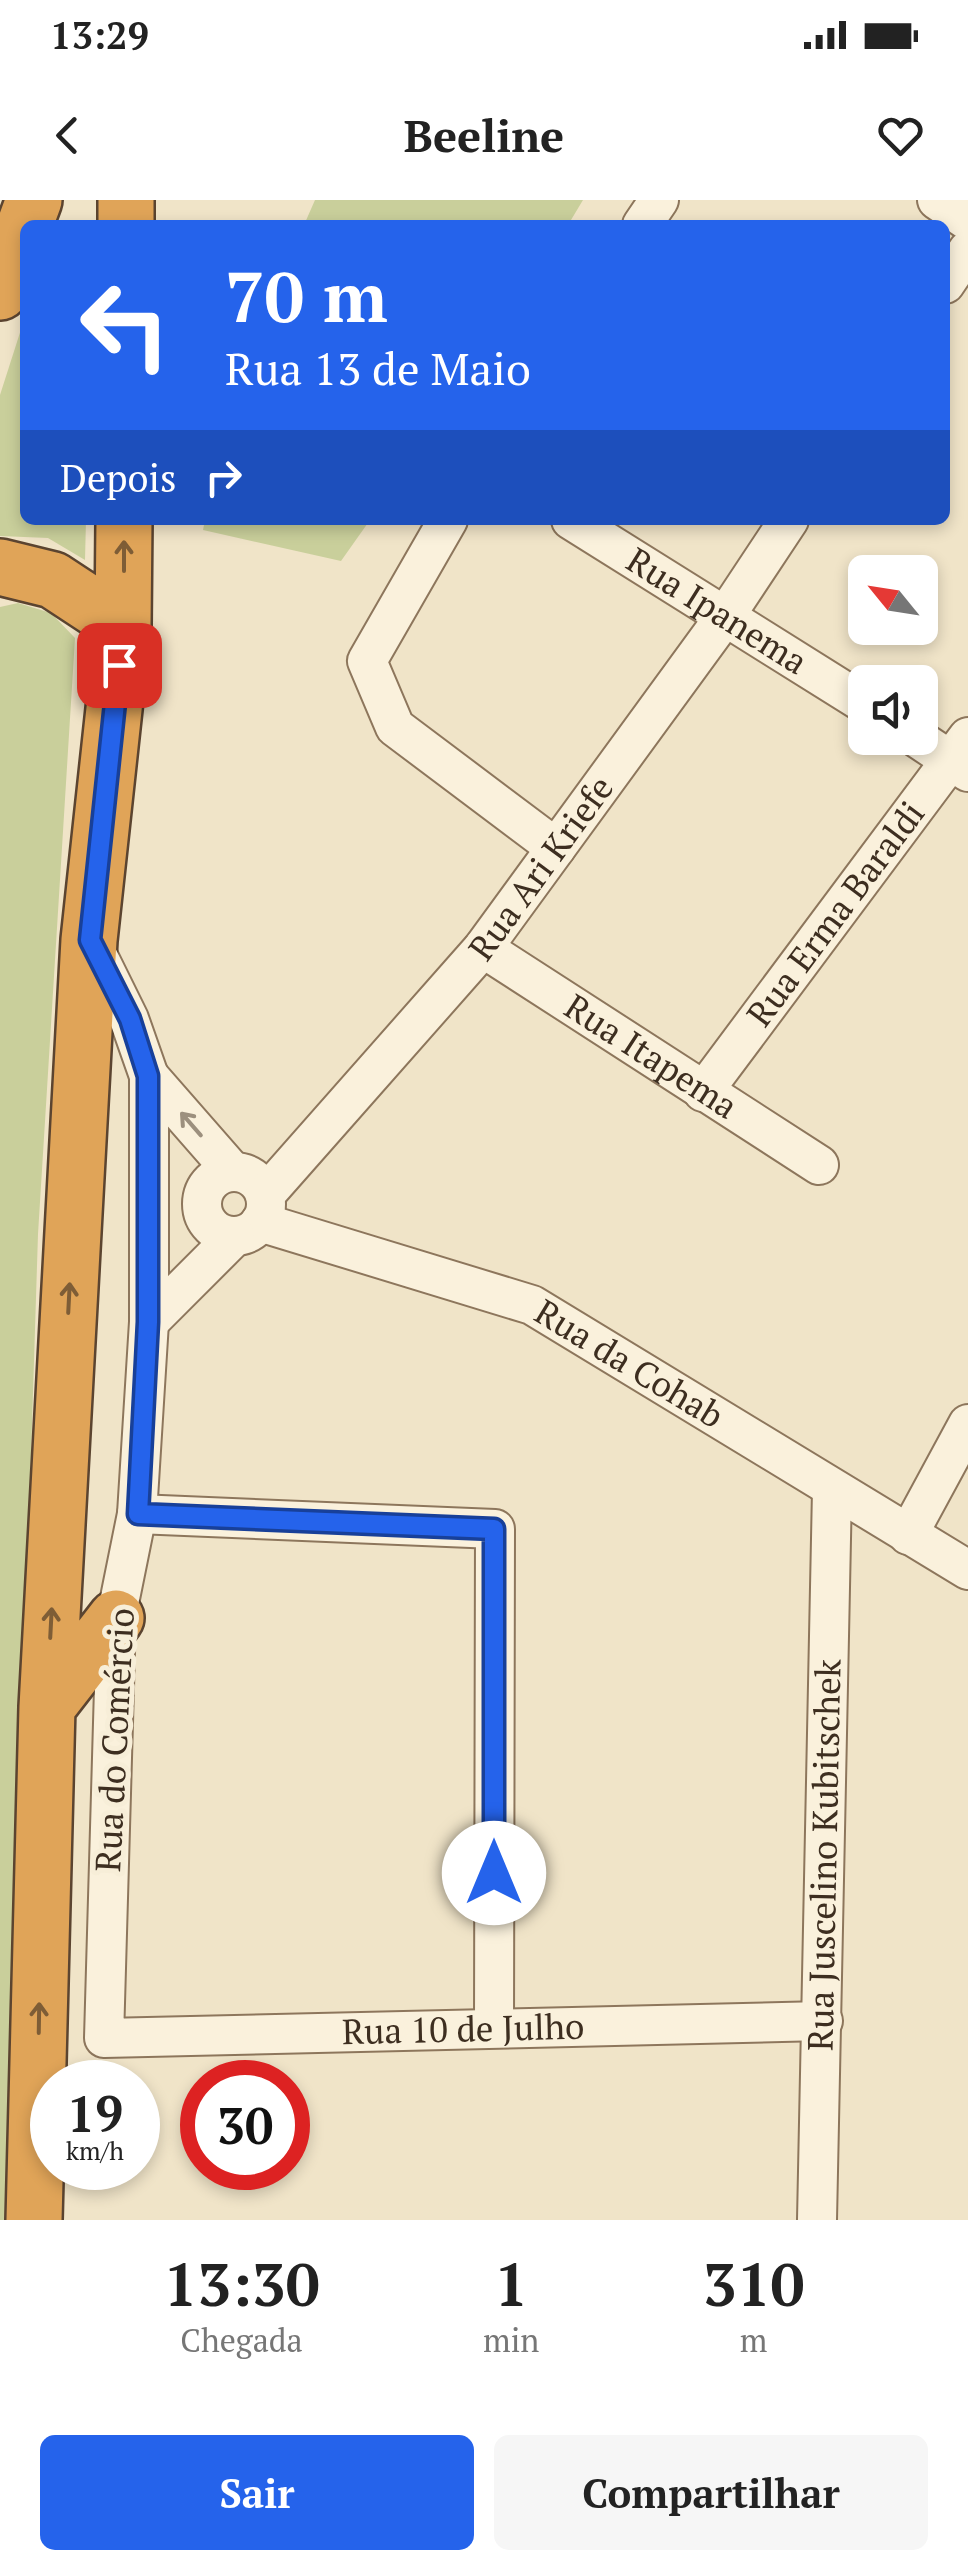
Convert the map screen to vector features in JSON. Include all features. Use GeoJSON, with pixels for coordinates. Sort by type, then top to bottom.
{"type":"FeatureCollection","features":[{"type":"Feature","properties":{"kind":"highway"},"geometry":{"type":"LineString","coordinates":[[0,292],[20,238]]}},
{"type":"Feature","properties":{"kind":"highway"},"geometry":{"type":"LineString","coordinates":[[34,2220],[47,1707],[90,940],[123,626],[124,525]]}},
{"type":"Feature","properties":{"kind":"highway"},"geometry":{"type":"LineString","coordinates":[[0,567],[53,580],[123,626]]}},
{"type":"Feature","properties":{"kind":"highway"},"geometry":{"type":"LineString","coordinates":[[47,1707],[116,1618]]}},
{"type":"Feature","properties":{"kind":"street"},"geometry":{"type":"LineString","coordinates":[[937,200],[968,221]]}},
{"type":"Feature","properties":{"kind":"street"},"geometry":{"type":"LineString","coordinates":[[950,277],[968,250]]}},
{"type":"Feature","properties":{"kind":"street"},"geometry":{"type":"LineString","coordinates":[[445,525],[367,661],[395,727],[556,848]]}},
{"type":"Feature","properties":{"kind":"street","name":"Rua Ipanema"},"geometry":{"type":"LineString","coordinates":[[579,525],[848,693]]}},
{"type":"Feature","properties":{"kind":"street","name":"Rua Ari Kriefe"},"geometry":{"type":"LineString","coordinates":[[253,1218],[483,948],[726,615],[786,525]]}},
{"type":"Feature","properties":{"kind":"street"},"geometry":{"type":"LineString","coordinates":[[938,746],[963,756]]}},
{"type":"Feature","properties":{"kind":"street","name":"Rua Erma Baraldi"},"geometry":{"type":"LineString","coordinates":[[703,1092],[963,756]]}},
{"type":"Feature","properties":{"kind":"street"},"geometry":{"type":"LineString","coordinates":[[90,940],[130,1019],[148,1076],[233,1172],[258,1182],[253,1218],[148,1322]]}},
{"type":"Feature","properties":{"kind":"street","name":"Rua Itapema"},"geometry":{"type":"LineString","coordinates":[[483,948],[819,1165]]}},
{"type":"Feature","properties":{"kind":"street","name":"Rua do Comércio"},"geometry":{"type":"LineString","coordinates":[[104,2038],[116,1618],[138,1514],[148,1322],[148,1076]]}},
{"type":"Feature","properties":{"kind":"street"},"geometry":{"type":"LineString","coordinates":[[233,1172],[219,1176],[202,1197],[210,1225],[253,1218]]}},
{"type":"Feature","properties":{"kind":"street","name":"Rua da Cohab"},"geometry":{"type":"LineString","coordinates":[[253,1218],[532,1305],[968,1570]]}},
{"type":"Feature","properties":{"kind":"street"},"geometry":{"type":"LineString","coordinates":[[908,1535],[968,1424]]}},
{"type":"Feature","properties":{"kind":"street","name":"Rua Juscelino Kubitschek"},"geometry":{"type":"LineString","coordinates":[[816,2220],[832,1490]]}},
{"type":"Feature","properties":{"kind":"street"},"geometry":{"type":"LineString","coordinates":[[138,1514],[494,1529],[494,2026]]}},
{"type":"Feature","properties":{"kind":"street","name":"Rua 10 de Julho"},"geometry":{"type":"LineString","coordinates":[[104,2038],[494,2026],[823,2022]]}},
{"type":"Feature","properties":{"kind":"green space"},"geometry":{"type":"Polygon","coordinates":[[[315,200],[583,200],[571,220],[306,220],[315,200]]]}},
{"type":"Feature","properties":{"kind":"green space"},"geometry":{"type":"Polygon","coordinates":[[[20,333],[20,525],[86,525],[85,560],[48,538],[0,536],[0,395],[20,333]]]}},
{"type":"Feature","properties":{"kind":"green space"},"geometry":{"type":"Polygon","coordinates":[[[204,525],[366,525],[341,561],[203,530],[204,525]]]}},
{"type":"Feature","properties":{"kind":"green space"},"geometry":{"type":"Polygon","coordinates":[[[18,603],[51,613],[75,638],[38,1234],[7,2220],[0,2220],[0,607],[18,603]]]}},
{"type":"Feature","properties":{"kind":"route"},"geometry":{"type":"LineString","coordinates":[[119,665],[90,940],[130,1019],[148,1076],[148,1322],[138,1514],[494,1529],[494,1873]]}}]}
